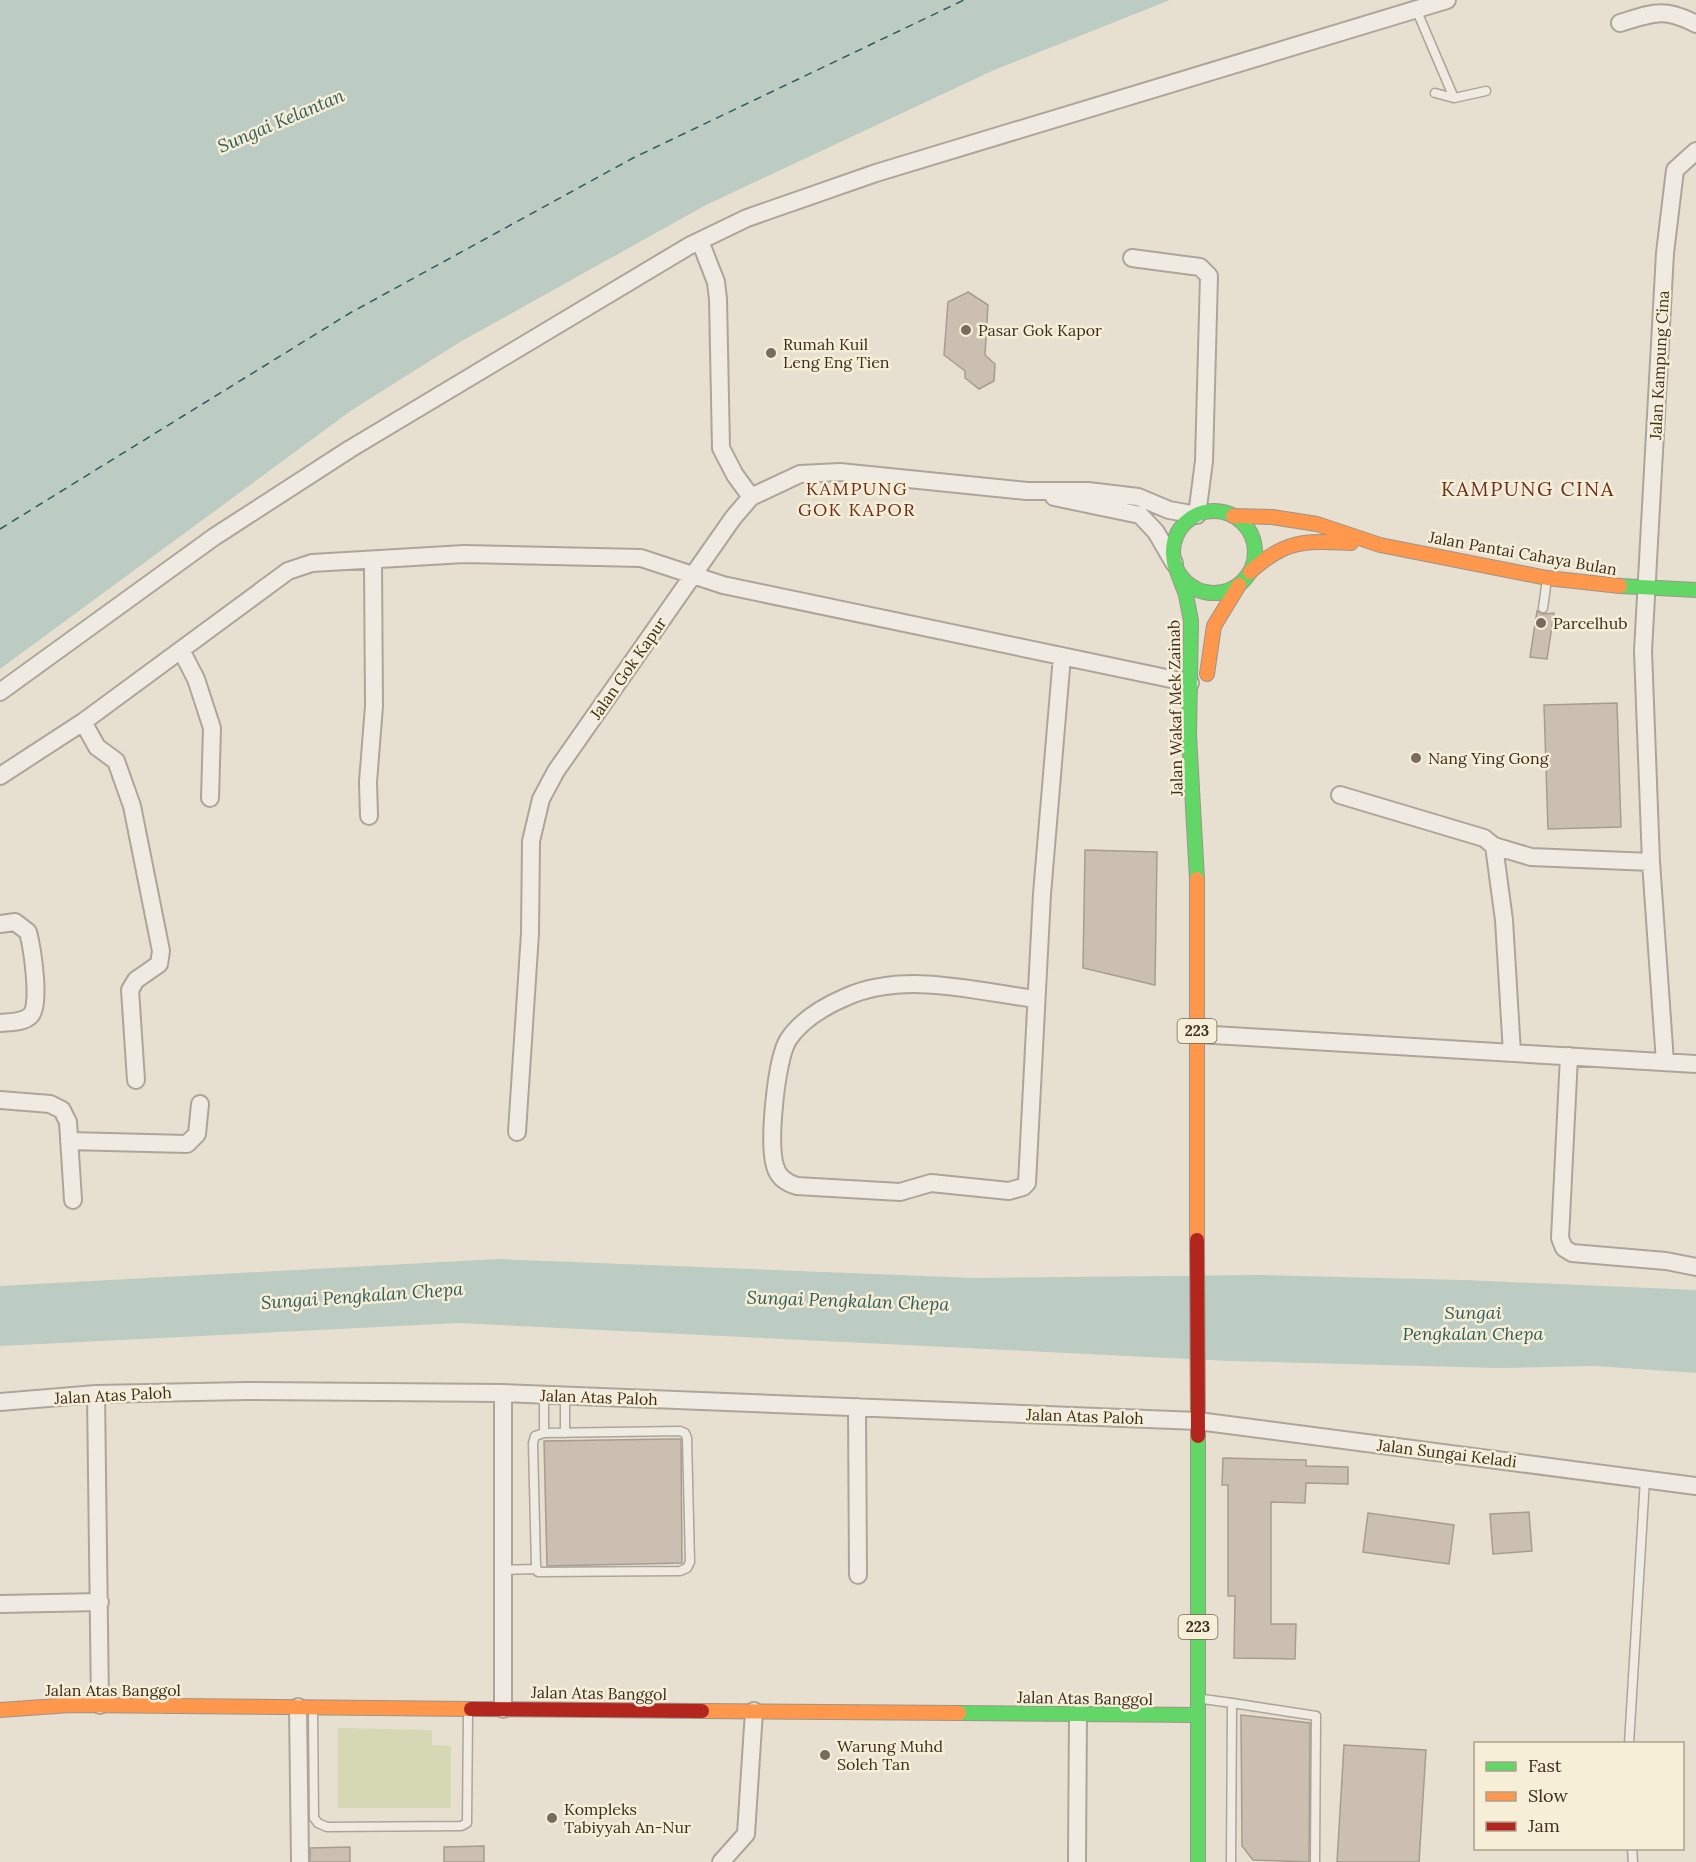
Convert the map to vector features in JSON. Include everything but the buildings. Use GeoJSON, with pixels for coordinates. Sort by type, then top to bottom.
{"type":"FeatureCollection","features":[{"type":"Feature","properties":{"kind":"main road"},"geometry":{"type":"LineString","coordinates":[[1174,564],[1180,576],[1189,585],[1201,591],[1214,593],[1227,591],[1239,585],[1250,572],[1254,547],[1250,535],[1233,516],[1215,512],[1197,515]]}},
{"type":"Feature","properties":{"kind":"main road","name":"223"},"geometry":{"type":"LineString","coordinates":[[1174,564],[1173,552],[1179,530],[1197,515]]}},
{"type":"Feature","properties":{"kind":"main road","name":"Jalan Pantai Cahaya Bulan"},"geometry":{"type":"LineString","coordinates":[[1233,516],[1284,519],[1317,524],[1380,545],[1547,578],[1646,589],[1696,590]]}},
{"type":"Feature","properties":{"kind":"main road","name":"Jalan Pantai Cahaya Bulan"},"geometry":{"type":"LineString","coordinates":[[1250,572],[1270,552],[1293,543],[1380,545]]}},
{"type":"Feature","properties":{"kind":"main road","name":"Jalan Wakaf Mek Zainab"},"geometry":{"type":"LineString","coordinates":[[1174,564],[1186,595],[1191,621],[1189,735],[1197,855]]}},
{"type":"Feature","properties":{"kind":"main road","name":"Jalan Wakaf Mek Zainab"},"geometry":{"type":"LineString","coordinates":[[1206,690],[1209,644],[1214,621],[1239,585]]}},
{"type":"Feature","properties":{"kind":"main road","name":"Jalan Wakaf Mek Zainab"},"geometry":{"type":"LineString","coordinates":[[1198,1421],[1197,855],[1204,737]]}},
{"type":"Feature","properties":{"kind":"main road","name":"223"},"geometry":{"type":"LineString","coordinates":[[1198,1421],[1198,1862]]}},
{"type":"Feature","properties":{"kind":"main road","name":"Jalan Atas Banggol"},"geometry":{"type":"LineString","coordinates":[[0,1710],[100,1705],[1198,1715]]}},
{"type":"Feature","properties":{"kind":"street"},"geometry":{"type":"LineString","coordinates":[[0,692],[214,537],[350,448],[700,241],[747,218],[876,173],[1447,0]]}},
{"type":"Feature","properties":{"kind":"street"},"geometry":{"type":"LineString","coordinates":[[1620,23],[1660,11],[1680,15],[1696,24]]}},
{"type":"Feature","properties":{"kind":"street","name":"Jalan Kampung Cina"},"geometry":{"type":"LineString","coordinates":[[1665,1062],[1651,862],[1644,651],[1646,589],[1665,253],[1675,170],[1696,151]]}},
{"type":"Feature","properties":{"kind":"street"},"geometry":{"type":"LineString","coordinates":[[700,241],[716,282],[718,299],[721,448],[735,476],[751,497]]}},
{"type":"Feature","properties":{"kind":"street"},"geometry":{"type":"LineString","coordinates":[[1131,258],[1200,267],[1209,276],[1204,461],[1197,515]]}},
{"type":"Feature","properties":{"kind":"street","name":"Jalan Gok Kapur"},"geometry":{"type":"LineString","coordinates":[[517,1132],[530,933],[531,841],[541,800],[556,771],[692,575],[751,497],[800,474],[840,472],[1027,491],[1088,491],[1138,497],[1169,510],[1197,515]]}},
{"type":"Feature","properties":{"kind":"street","name":"Jalan Gok Kapur"},"geometry":{"type":"LineString","coordinates":[[1027,491],[1140,515],[1156,532],[1174,564]]}},
{"type":"Feature","properties":{"kind":"street"},"geometry":{"type":"LineString","coordinates":[[0,776],[83,722],[300,565],[464,554],[641,558],[659,562],[723,585],[1190,683]]}},
{"type":"Feature","properties":{"kind":"street"},"geometry":{"type":"LineString","coordinates":[[369,816],[368,782],[374,706],[373,561]]}},
{"type":"Feature","properties":{"kind":"street"},"geometry":{"type":"LineString","coordinates":[[181,650],[196,679],[212,728],[210,798]]}},
{"type":"Feature","properties":{"kind":"street"},"geometry":{"type":"LineString","coordinates":[[1035,999],[928,985],[901,984],[875,988],[847,997],[802,1024],[787,1041],[775,1090],[773,1152],[779,1176],[787,1183],[796,1186],[900,1192],[931,1183],[1009,1191],[1023,1188],[1029,1177],[1035,999],[1050,780],[1062,656]]}},
{"type":"Feature","properties":{"kind":"street"},"geometry":{"type":"LineString","coordinates":[[83,722],[97,747],[116,761],[132,806],[161,951],[159,964],[136,980],[130,990],[136,1080]]}},
{"type":"Feature","properties":{"kind":"street"},"geometry":{"type":"LineString","coordinates":[[1340,795],[1484,838],[1494,846],[1531,857],[1651,862]]}},
{"type":"Feature","properties":{"kind":"street"},"geometry":{"type":"LineString","coordinates":[[1494,846],[1504,920],[1512,1053]]}},
{"type":"Feature","properties":{"kind":"street"},"geometry":{"type":"LineString","coordinates":[[0,924],[15,922],[28,932],[36,1000],[32,1015],[26,1019],[0,1023]]}},
{"type":"Feature","properties":{"kind":"street"},"geometry":{"type":"LineString","coordinates":[[1197,1034],[1696,1064]]}},
{"type":"Feature","properties":{"kind":"street"},"geometry":{"type":"LineString","coordinates":[[1569,1056],[1560,1238],[1564,1248],[1572,1253],[1666,1261],[1696,1267]]}},
{"type":"Feature","properties":{"kind":"street"},"geometry":{"type":"LineString","coordinates":[[0,1100],[57,1105],[66,1115],[73,1200]]}},
{"type":"Feature","properties":{"kind":"street"},"geometry":{"type":"LineString","coordinates":[[69,1141],[186,1144],[197,1134],[200,1104]]}},
{"type":"Feature","properties":{"kind":"street","name":"Jalan Atas Paloh"},"geometry":{"type":"LineString","coordinates":[[0,1402],[96,1394],[247,1391],[503,1393],[1198,1421]]}},
{"type":"Feature","properties":{"kind":"street"},"geometry":{"type":"LineString","coordinates":[[503,1393],[503,1709]]}},
{"type":"Feature","properties":{"kind":"street"},"geometry":{"type":"LineString","coordinates":[[96,1394],[100,1705]]}},
{"type":"Feature","properties":{"kind":"street"},"geometry":{"type":"LineString","coordinates":[[856,1407],[858,1575]]}},
{"type":"Feature","properties":{"kind":"street","name":"Jalan Sungai Keladi"},"geometry":{"type":"LineString","coordinates":[[1198,1421],[1696,1486]]}},
{"type":"Feature","properties":{"kind":"street"},"geometry":{"type":"LineString","coordinates":[[0,1604],[100,1602]]}},
{"type":"Feature","properties":{"kind":"street"},"geometry":{"type":"LineString","coordinates":[[300,1862],[305,1707]]}},
{"type":"Feature","properties":{"kind":"street"},"geometry":{"type":"LineString","coordinates":[[721,1862],[746,1834],[754,1711]]}},
{"type":"Feature","properties":{"kind":"street"},"geometry":{"type":"LineString","coordinates":[[1077,1862],[1078,1714]]}},
{"type":"Feature","properties":{"kind":"lane"},"geometry":{"type":"LineString","coordinates":[[1416,9],[1454,98]]}},
{"type":"Feature","properties":{"kind":"lane"},"geometry":{"type":"LineString","coordinates":[[1435,93],[1454,98],[1486,91]]}},
{"type":"Feature","properties":{"kind":"lane"},"geometry":{"type":"LineString","coordinates":[[1544,608],[1547,578]]}},
{"type":"Feature","properties":{"kind":"lane"},"geometry":{"type":"LineString","coordinates":[[544,1395],[544,1433]]}},
{"type":"Feature","properties":{"kind":"lane"},"geometry":{"type":"LineString","coordinates":[[565,1396],[565,1433]]}},
{"type":"Feature","properties":{"kind":"lane"},"geometry":{"type":"LineString","coordinates":[[503,1570],[536,1569],[540,1573],[680,1571],[689,1565],[685,1433],[544,1433],[535,1436],[533,1443],[536,1569]]}},
{"type":"Feature","properties":{"kind":"lane"},"geometry":{"type":"LineString","coordinates":[[1629,1742],[1645,1479]]}},
{"type":"Feature","properties":{"kind":"lane"},"geometry":{"type":"LineString","coordinates":[[1198,1698],[1316,1716],[1315,1862]]}},
{"type":"Feature","properties":{"kind":"lane"},"geometry":{"type":"LineString","coordinates":[[1231,1862],[1232,1703]]}},
{"type":"Feature","properties":{"kind":"lane"},"geometry":{"type":"LineString","coordinates":[[305,1707],[314,1818],[318,1823],[327,1827],[461,1826],[467,1823],[468,1708]]}},
{"type":"Feature","properties":{"kind":"green space"},"geometry":{"type":"Polygon","coordinates":[[[338,1728],[432,1730],[432,1745],[451,1746],[451,1808],[338,1808],[338,1728]]]}},
{"type":"Feature","properties":{"kind":"water","name":"Sungai Kelantan"},"geometry":{"type":"Polygon","coordinates":[[[0,0],[1170,0],[994,70],[706,205],[460,342],[352,410],[0,669],[0,0]]]}},
{"type":"Feature","properties":{"kind":"water","name":"Sungai Pengkalan Chepa"},"geometry":{"type":"Polygon","coordinates":[[[498,1259],[974,1278],[1259,1275],[1465,1280],[1696,1290],[1696,1373],[1595,1366],[1498,1368],[1229,1361],[458,1323],[0,1346],[0,1286],[498,1259]]]}},
{"type":"Feature","properties":{"kind":"ferry route"},"geometry":{"type":"LineString","coordinates":[[0,529],[350,313],[633,158],[964,0]]}},
{"type":"Feature","properties":{"kind":"traffic: fast"},"geometry":{"type":"LineString","coordinates":[[1214,511],[1230,514],[1243,523],[1252,536],[1255,552],[1252,568],[1243,581],[1230,590],[1214,593],[1198,590],[1185,581],[1176,568],[1173,552],[1176,536],[1185,523],[1198,514],[1214,511]]}},
{"type":"Feature","properties":{"kind":"traffic: fast"},"geometry":{"type":"LineString","coordinates":[[1174,563],[1186,595],[1191,621],[1189,735],[1197,879]]}},
{"type":"Feature","properties":{"kind":"traffic: fast"},"geometry":{"type":"LineString","coordinates":[[1620,586],[1696,590]]}},
{"type":"Feature","properties":{"kind":"traffic: fast"},"geometry":{"type":"LineString","coordinates":[[1198,1436],[1198,1862]]}},
{"type":"Feature","properties":{"kind":"traffic: fast"},"geometry":{"type":"LineString","coordinates":[[959,1713],[1198,1715]]}},
{"type":"Feature","properties":{"kind":"traffic: slow"},"geometry":{"type":"LineString","coordinates":[[1233,516],[1272,517],[1317,524],[1380,545],[1547,578],[1620,586]]}},
{"type":"Feature","properties":{"kind":"traffic: slow"},"geometry":{"type":"LineString","coordinates":[[1250,572],[1274,553],[1297,544],[1351,543]]}},
{"type":"Feature","properties":{"kind":"traffic: slow"},"geometry":{"type":"LineString","coordinates":[[1207,674],[1214,626],[1239,585]]}},
{"type":"Feature","properties":{"kind":"traffic: slow"},"geometry":{"type":"LineString","coordinates":[[1197,879],[1197,1240]]}},
{"type":"Feature","properties":{"kind":"traffic: slow"},"geometry":{"type":"LineString","coordinates":[[0,1710],[71,1705],[471,1709]]}},
{"type":"Feature","properties":{"kind":"traffic: slow"},"geometry":{"type":"LineString","coordinates":[[702,1711],[959,1713]]}},
{"type":"Feature","properties":{"kind":"traffic: jam"},"geometry":{"type":"LineString","coordinates":[[1197,1240],[1198,1436]]}},
{"type":"Feature","properties":{"kind":"traffic: jam"},"geometry":{"type":"LineString","coordinates":[[471,1709],[702,1711]]}},
{"type":"Feature","properties":{"kind":"place","name":"Pasar Gok Kapor"},"geometry":{"type":"Point","coordinates":[966,330]}},
{"type":"Feature","properties":{"kind":"place","name":"Rumah Kuil Leng Eng Tien"},"geometry":{"type":"Point","coordinates":[771,353]}},
{"type":"Feature","properties":{"kind":"place","name":"Parcelhub"},"geometry":{"type":"Point","coordinates":[1541,623]}},
{"type":"Feature","properties":{"kind":"place","name":"Nang Ying Gong"},"geometry":{"type":"Point","coordinates":[1416,758]}},
{"type":"Feature","properties":{"kind":"place","name":"Warung Muhd Soleh Tan"},"geometry":{"type":"Point","coordinates":[825,1755]}},
{"type":"Feature","properties":{"kind":"place","name":"Kompleks Tabiyyah An-Nur"},"geometry":{"type":"Point","coordinates":[552,1818]}},
{"type":"Feature","properties":{"kind":"district","name":"KAMPUNG CINA"},"geometry":{"type":"Point","coordinates":[1528,489]}},
{"type":"Feature","properties":{"kind":"district","name":"KAMPUNG GOK KAPOR"},"geometry":{"type":"Point","coordinates":[857,499]}}]}
